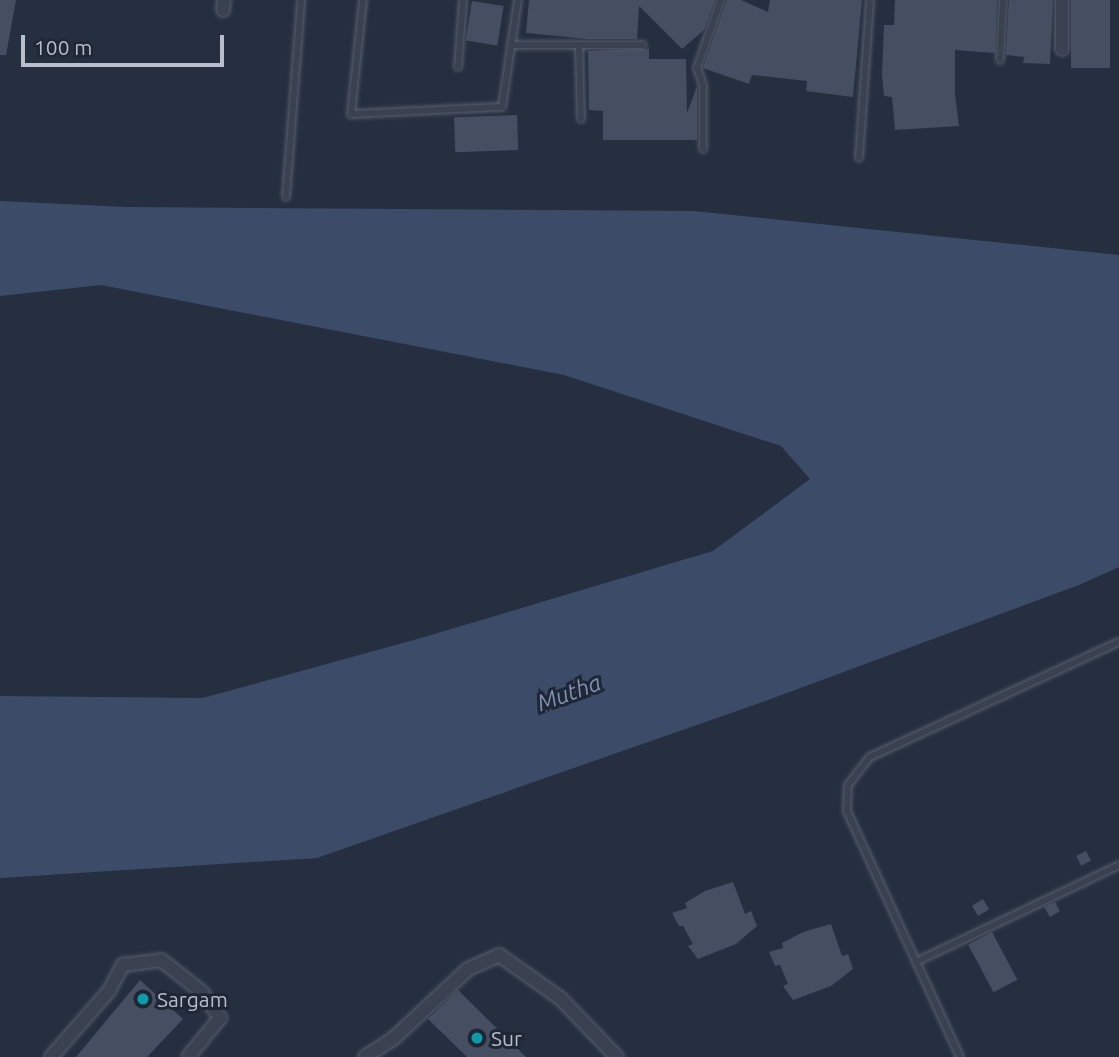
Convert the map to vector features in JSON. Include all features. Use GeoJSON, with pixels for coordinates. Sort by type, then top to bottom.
{"type":"FeatureCollection","features":[{"type":"Feature","properties":{"kind":"street"},"geometry":{"type":"LineString","coordinates":[[1062,0],[1062,49]]}},
{"type":"Feature","properties":{"kind":"street"},"geometry":{"type":"LineString","coordinates":[[365,1057],[393,1039],[468,969],[499,955],[560,998],[617,1057]]}},
{"type":"Feature","properties":{"kind":"street"},"geometry":{"type":"LineString","coordinates":[[51,1057],[109,991],[123,965],[161,960],[202,992],[220,1018],[188,1057]]}},
{"type":"Feature","properties":{"kind":"lane"},"geometry":{"type":"LineString","coordinates":[[286,197],[302,0]]}},
{"type":"Feature","properties":{"kind":"lane"},"geometry":{"type":"LineString","coordinates":[[363,0],[351,114],[502,107],[518,0]]}},
{"type":"Feature","properties":{"kind":"lane"},"geometry":{"type":"LineString","coordinates":[[458,67],[463,0]]}},
{"type":"Feature","properties":{"kind":"lane"},"geometry":{"type":"LineString","coordinates":[[703,149],[703,85],[696,68],[721,0]]}},
{"type":"Feature","properties":{"kind":"lane"},"geometry":{"type":"LineString","coordinates":[[859,158],[870,0]]}},
{"type":"Feature","properties":{"kind":"lane"},"geometry":{"type":"LineString","coordinates":[[1000,60],[1003,0]]}},
{"type":"Feature","properties":{"kind":"lane"},"geometry":{"type":"LineString","coordinates":[[511,45],[643,46]]}},
{"type":"Feature","properties":{"kind":"lane"},"geometry":{"type":"LineString","coordinates":[[579,45],[581,119]]}},
{"type":"Feature","properties":{"kind":"lane"},"geometry":{"type":"LineString","coordinates":[[960,1057],[847,811],[848,785],[856,771],[870,757],[1119,642]]}},
{"type":"Feature","properties":{"kind":"lane"},"geometry":{"type":"LineString","coordinates":[[916,962],[1119,865]]}},
{"type":"Feature","properties":{"kind":"water","name":"Mutha"},"geometry":{"type":"Polygon","coordinates":[[[0,201],[126,207],[694,211],[1119,255],[1119,567],[1079,585],[768,700],[317,858],[0,878],[0,696],[203,698],[421,638],[713,551],[810,479],[781,446],[564,375],[101,285],[0,296],[0,201]]]}},
{"type":"Feature","properties":{"kind":"building"},"geometry":{"type":"Polygon","coordinates":[[[0,0],[16,0],[6,55],[0,55],[0,0]]]}},
{"type":"Feature","properties":{"kind":"building"},"geometry":{"type":"Polygon","coordinates":[[[529,0],[715,0],[704,30],[682,49],[639,6],[637,39],[588,39],[526,33],[529,0]]]}},
{"type":"Feature","properties":{"kind":"building"},"geometry":{"type":"Polygon","coordinates":[[[727,0],[741,0],[768,12],[770,0],[862,0],[853,97],[806,91],[807,81],[752,75],[749,84],[703,68],[727,0]]]}},
{"type":"Feature","properties":{"kind":"building"},"geometry":{"type":"Polygon","coordinates":[[[895,0],[997,0],[995,53],[955,50],[955,94],[959,126],[895,130],[892,97],[884,96],[882,75],[884,25],[894,25],[895,0]]]}},
{"type":"Feature","properties":{"kind":"building"},"geometry":{"type":"Polygon","coordinates":[[[1009,0],[1053,0],[1050,64],[1023,63],[1024,57],[1006,55],[1009,0]]]}},
{"type":"Feature","properties":{"kind":"building"},"geometry":{"type":"Polygon","coordinates":[[[1071,0],[1110,0],[1110,68],[1071,68],[1071,0]]]}},
{"type":"Feature","properties":{"kind":"building"},"geometry":{"type":"Polygon","coordinates":[[[472,1],[504,6],[497,46],[466,41],[472,1]]]}},
{"type":"Feature","properties":{"kind":"building"},"geometry":{"type":"Polygon","coordinates":[[[649,49],[649,59],[686,59],[687,113],[697,86],[697,140],[603,140],[603,111],[589,110],[588,51],[649,49]]]}},
{"type":"Feature","properties":{"kind":"building"},"geometry":{"type":"Polygon","coordinates":[[[517,115],[518,150],[455,152],[454,117],[517,115]]]}},
{"type":"Feature","properties":{"kind":"building"},"geometry":{"type":"Polygon","coordinates":[[[1086,851],[1091,861],[1081,866],[1076,856],[1086,851]]]}},
{"type":"Feature","properties":{"kind":"building"},"geometry":{"type":"Polygon","coordinates":[[[733,882],[745,914],[751,911],[757,926],[736,944],[698,959],[688,946],[693,944],[683,926],[679,926],[672,913],[687,908],[685,903],[705,891],[733,882]]]}},
{"type":"Feature","properties":{"kind":"building"},"geometry":{"type":"Polygon","coordinates":[[[983,899],[989,909],[978,916],[972,906],[983,899]]]}},
{"type":"Feature","properties":{"kind":"building"},"geometry":{"type":"Polygon","coordinates":[[[1055,902],[1060,911],[1050,917],[1044,907],[1055,902]]]}},
{"type":"Feature","properties":{"kind":"building"},"geometry":{"type":"Polygon","coordinates":[[[831,924],[842,956],[848,954],[853,969],[831,986],[793,1000],[783,986],[788,984],[780,965],[775,966],[769,952],[783,948],[782,943],[803,932],[831,924]]]}},
{"type":"Feature","properties":{"kind":"building"},"geometry":{"type":"Polygon","coordinates":[[[992,932],[1017,980],[994,992],[968,945],[992,932]]]}},
{"type":"Feature","properties":{"kind":"building","name":"Sargam"},"geometry":{"type":"Polygon","coordinates":[[[140,980],[183,1019],[147,1057],[76,1057],[140,980]]]}},
{"type":"Feature","properties":{"kind":"building","name":"Sur"},"geometry":{"type":"Polygon","coordinates":[[[458,990],[526,1057],[467,1057],[428,1019],[458,990]]]}},
{"type":"Feature","properties":{"kind":"place","name":"Sargam"},"geometry":{"type":"Point","coordinates":[143,999]}},
{"type":"Feature","properties":{"kind":"place","name":"Sur"},"geometry":{"type":"Point","coordinates":[477,1038]}}]}
